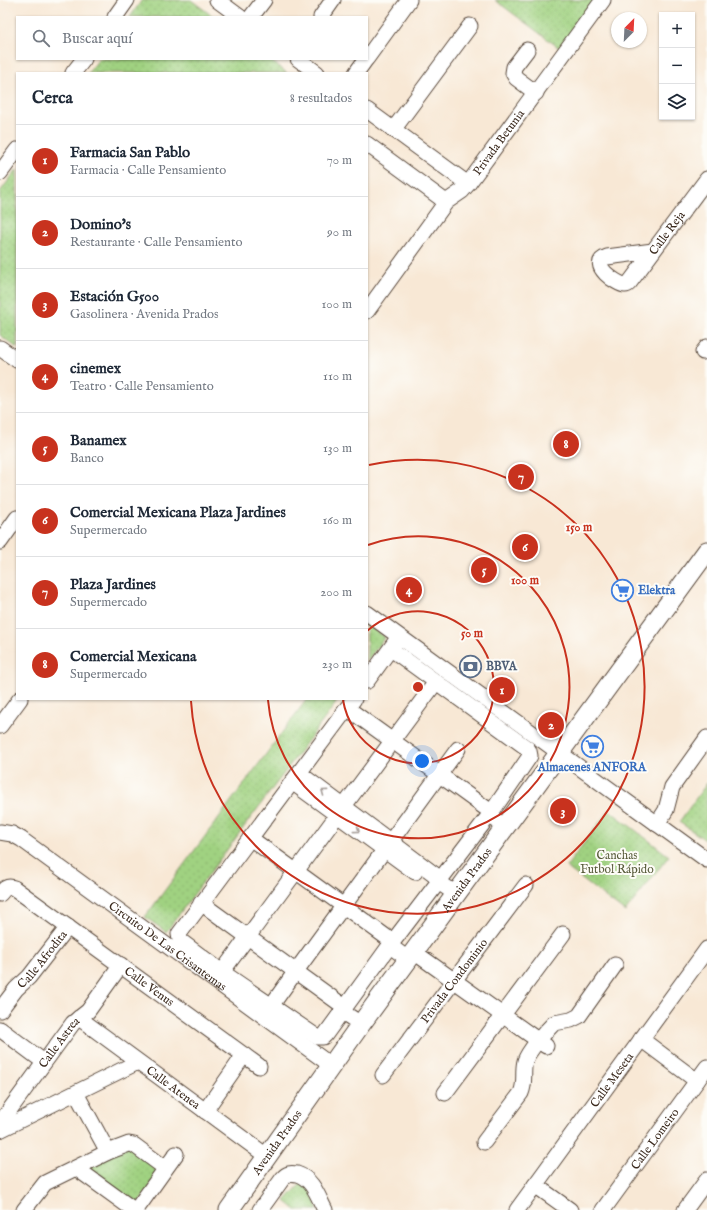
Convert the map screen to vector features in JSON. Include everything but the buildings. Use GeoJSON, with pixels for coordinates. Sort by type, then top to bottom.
{"type":"FeatureCollection","features":[{"type":"Feature","properties":{"kind":"main road","name":"Avenida Prados"},"geometry":{"type":"LineString","coordinates":[[229,1210],[332,1066],[348,1016],[412,956],[444,886],[494,818],[560,752],[707,552]]}},
{"type":"Feature","properties":{"kind":"street"},"geometry":{"type":"LineString","coordinates":[[116,16],[127,0]]}},
{"type":"Feature","properties":{"kind":"street"},"geometry":{"type":"LineString","coordinates":[[217,0],[239,16]]}},
{"type":"Feature","properties":{"kind":"street"},"geometry":{"type":"LineString","coordinates":[[252,16],[264,0]]}},
{"type":"Feature","properties":{"kind":"street"},"geometry":{"type":"LineString","coordinates":[[322,16],[333,0]]}},
{"type":"Feature","properties":{"kind":"street"},"geometry":{"type":"LineString","coordinates":[[368,57],[409,0]]}},
{"type":"Feature","properties":{"kind":"street","name":"Privada Betunia"},"geometry":{"type":"LineString","coordinates":[[368,111],[468,184],[603,0]]}},
{"type":"Feature","properties":{"kind":"street"},"geometry":{"type":"LineString","coordinates":[[393,130],[470,26]]}},
{"type":"Feature","properties":{"kind":"street"},"geometry":{"type":"LineString","coordinates":[[527,50],[514,68],[513,73],[516,78],[536,93]]}},
{"type":"Feature","properties":{"kind":"street"},"geometry":{"type":"LineString","coordinates":[[75,72],[83,60]]}},
{"type":"Feature","properties":{"kind":"street"},"geometry":{"type":"LineString","coordinates":[[299,60],[316,72]]}},
{"type":"Feature","properties":{"kind":"street"},"geometry":{"type":"LineString","coordinates":[[357,72],[366,60]]}},
{"type":"Feature","properties":{"kind":"street"},"geometry":{"type":"LineString","coordinates":[[368,145],[446,202]]}},
{"type":"Feature","properties":{"kind":"street"},"geometry":{"type":"LineString","coordinates":[[0,173],[16,151]]}},
{"type":"Feature","properties":{"kind":"street","name":"Calle Reja"},"geometry":{"type":"LineString","coordinates":[[653,251],[607,256],[602,259],[600,265],[604,272],[620,283],[626,285],[630,282],[707,179]]}},
{"type":"Feature","properties":{"kind":"street"},"geometry":{"type":"LineString","coordinates":[[368,310],[446,202],[468,184]]}},
{"type":"Feature","properties":{"kind":"street"},"geometry":{"type":"LineString","coordinates":[[0,542],[16,519]]}},
{"type":"Feature","properties":{"kind":"street"},"geometry":{"type":"LineString","coordinates":[[368,614],[707,860]]}},
{"type":"Feature","properties":{"kind":"street"},"geometry":{"type":"LineString","coordinates":[[368,680],[400,636]]}},
{"type":"Feature","properties":{"kind":"street"},"geometry":{"type":"LineString","coordinates":[[295,778],[341,810],[388,846],[430,882],[444,886],[391,946],[348,1016],[323,1037],[317,1038],[222,972],[180,940],[179,934],[347,708],[390,744],[437,778],[483,816],[494,818],[530,756],[529,751],[391,649]]}},
{"type":"Feature","properties":{"kind":"street"},"geometry":{"type":"LineString","coordinates":[[222,972],[436,682]]}},
{"type":"Feature","properties":{"kind":"street"},"geometry":{"type":"LineString","coordinates":[[0,726],[19,700]]}},
{"type":"Feature","properties":{"kind":"street"},"geometry":{"type":"LineString","coordinates":[[657,824],[669,804],[672,787],[707,738]]}},
{"type":"Feature","properties":{"kind":"street"},"geometry":{"type":"LineString","coordinates":[[271,1006],[458,749]]}},
{"type":"Feature","properties":{"kind":"street","name":"Circuito De Las Crisantemas"},"geometry":{"type":"LineString","coordinates":[[0,832],[12,834],[21,839],[332,1066]]}},
{"type":"Feature","properties":{"kind":"street"},"geometry":{"type":"LineString","coordinates":[[247,842],[341,909],[383,946],[391,946],[412,956],[455,981],[542,1044]]}},
{"type":"Feature","properties":{"kind":"street","name":"Privada Condominio"},"geometry":{"type":"LineString","coordinates":[[383,1075],[526,885]]}},
{"type":"Feature","properties":{"kind":"street","name":"Calle Venus"},"geometry":{"type":"LineString","coordinates":[[0,894],[5,888],[11,887],[259,1066]]}},
{"type":"Feature","properties":{"kind":"street"},"geometry":{"type":"LineString","coordinates":[[198,907],[293,975],[336,1013],[348,1016]]}},
{"type":"Feature","properties":{"kind":"street","name":"Calle Afrodita"},"geometry":{"type":"LineString","coordinates":[[2,1005],[29,977],[68,927]]}},
{"type":"Feature","properties":{"kind":"street"},"geometry":{"type":"LineString","coordinates":[[445,1092],[563,934]]}},
{"type":"Feature","properties":{"kind":"street","name":"Calle Meseta"},"geometry":{"type":"LineString","coordinates":[[517,1210],[707,949]]}},
{"type":"Feature","properties":{"kind":"street","name":"Calle Astrea"},"geometry":{"type":"LineString","coordinates":[[0,1124],[73,1023],[92,1007],[121,965]]}},
{"type":"Feature","properties":{"kind":"street"},"geometry":{"type":"LineString","coordinates":[[484,1142],[521,1093],[524,1084],[525,1062],[542,1044],[554,1023],[571,1020],[579,1016],[615,965]]}},
{"type":"Feature","properties":{"kind":"street","name":"Calle Atenea"},"geometry":{"type":"LineString","coordinates":[[79,1018],[268,1157]]}},
{"type":"Feature","properties":{"kind":"street"},"geometry":{"type":"LineString","coordinates":[[0,1029],[44,1062]]}},
{"type":"Feature","properties":{"kind":"street"},"geometry":{"type":"LineString","coordinates":[[641,1039],[697,1081]]}},
{"type":"Feature","properties":{"kind":"street"},"geometry":{"type":"LineString","coordinates":[[206,1111],[244,1055]]}},
{"type":"Feature","properties":{"kind":"street"},"geometry":{"type":"LineString","coordinates":[[0,1130],[138,1062]]}},
{"type":"Feature","properties":{"kind":"street","name":"Calle Lomeiro"},"geometry":{"type":"LineString","coordinates":[[603,1210],[707,1067]]}},
{"type":"Feature","properties":{"kind":"street"},"geometry":{"type":"LineString","coordinates":[[76,1093],[108,1152]]}},
{"type":"Feature","properties":{"kind":"street"},"geometry":{"type":"LineString","coordinates":[[24,1210],[45,1183],[108,1152],[129,1144],[133,1144],[165,1168]]}},
{"type":"Feature","properties":{"kind":"street"},"geometry":{"type":"LineString","coordinates":[[76,1168],[135,1210],[176,1154]]}},
{"type":"Feature","properties":{"kind":"street"},"geometry":{"type":"LineString","coordinates":[[260,1210],[286,1174],[295,1174],[308,1180],[325,1210]]}},
{"type":"Feature","properties":{"kind":"street"},"geometry":{"type":"LineString","coordinates":[[685,1210],[707,1180]]}},
{"type":"Feature","properties":{"kind":"street"},"geometry":{"type":"LineString","coordinates":[[535,1185],[570,1210]]}},
{"type":"Feature","properties":{"kind":"green space"},"geometry":{"type":"Polygon","coordinates":[[[142,0],[191,0],[213,16],[131,16],[142,0]]]}},
{"type":"Feature","properties":{"kind":"green space"},"geometry":{"type":"Polygon","coordinates":[[[495,0],[593,0],[597,3],[562,50],[495,0]]]}},
{"type":"Feature","properties":{"kind":"green space"},"geometry":{"type":"Polygon","coordinates":[[[98,60],[270,60],[286,72],[89,72],[98,60]]]}},
{"type":"Feature","properties":{"kind":"green space"},"geometry":{"type":"Polygon","coordinates":[[[16,170],[16,347],[0,335],[0,192],[16,170]]]}},
{"type":"Feature","properties":{"kind":"green space"},"geometry":{"type":"Polygon","coordinates":[[[368,625],[385,637],[368,660],[368,625]]]}},
{"type":"Feature","properties":{"kind":"green space"},"geometry":{"type":"Polygon","coordinates":[[[306,700],[338,700],[166,932],[145,917],[306,700]]]}},
{"type":"Feature","properties":{"kind":"green space"},"geometry":{"type":"Polygon","coordinates":[[[707,783],[707,841],[679,822],[707,783]]]}},
{"type":"Feature","properties":{"kind":"green space","name":"Canchas Futbol Rápido"},"geometry":{"type":"Polygon","coordinates":[[[609,810],[669,856],[625,912],[566,867],[609,810]]]}},
{"type":"Feature","properties":{"kind":"green space"},"geometry":{"type":"Polygon","coordinates":[[[131,1138],[166,1164],[135,1209],[77,1173],[131,1138]]]}},
{"type":"Feature","properties":{"kind":"green space"},"geometry":{"type":"Polygon","coordinates":[[[306,1178],[318,1210],[296,1210],[285,1201],[306,1178]]]}},
{"type":"Feature","properties":{"kind":"place","name":"Comercial Mexicana"},"geometry":{"type":"Point","coordinates":[566,444]}},
{"type":"Feature","properties":{"kind":"place","name":"Plaza Jardines"},"geometry":{"type":"Point","coordinates":[521,477]}},
{"type":"Feature","properties":{"kind":"place","name":"Comercial Mexicana Plaza Jardines"},"geometry":{"type":"Point","coordinates":[525,547]}},
{"type":"Feature","properties":{"kind":"place","name":"Banamex"},"geometry":{"type":"Point","coordinates":[484,570]}},
{"type":"Feature","properties":{"kind":"place","name":"cinemex"},"geometry":{"type":"Point","coordinates":[409,590]}},
{"type":"Feature","properties":{"kind":"place","name":"Elektra"},"geometry":{"type":"Point","coordinates":[623,590]}},
{"type":"Feature","properties":{"kind":"place","name":"BBVA"},"geometry":{"type":"Point","coordinates":[470,666]}},
{"type":"Feature","properties":{"kind":"place","name":"Farmacia San Pablo"},"geometry":{"type":"Point","coordinates":[502,690]}},
{"type":"Feature","properties":{"kind":"place","name":"Domino's"},"geometry":{"type":"Point","coordinates":[551,725]}},
{"type":"Feature","properties":{"kind":"place","name":"Almacenes ANFORA"},"geometry":{"type":"Point","coordinates":[592,746]}},
{"type":"Feature","properties":{"kind":"place","name":"Estación G500"},"geometry":{"type":"Point","coordinates":[563,811]}}]}
